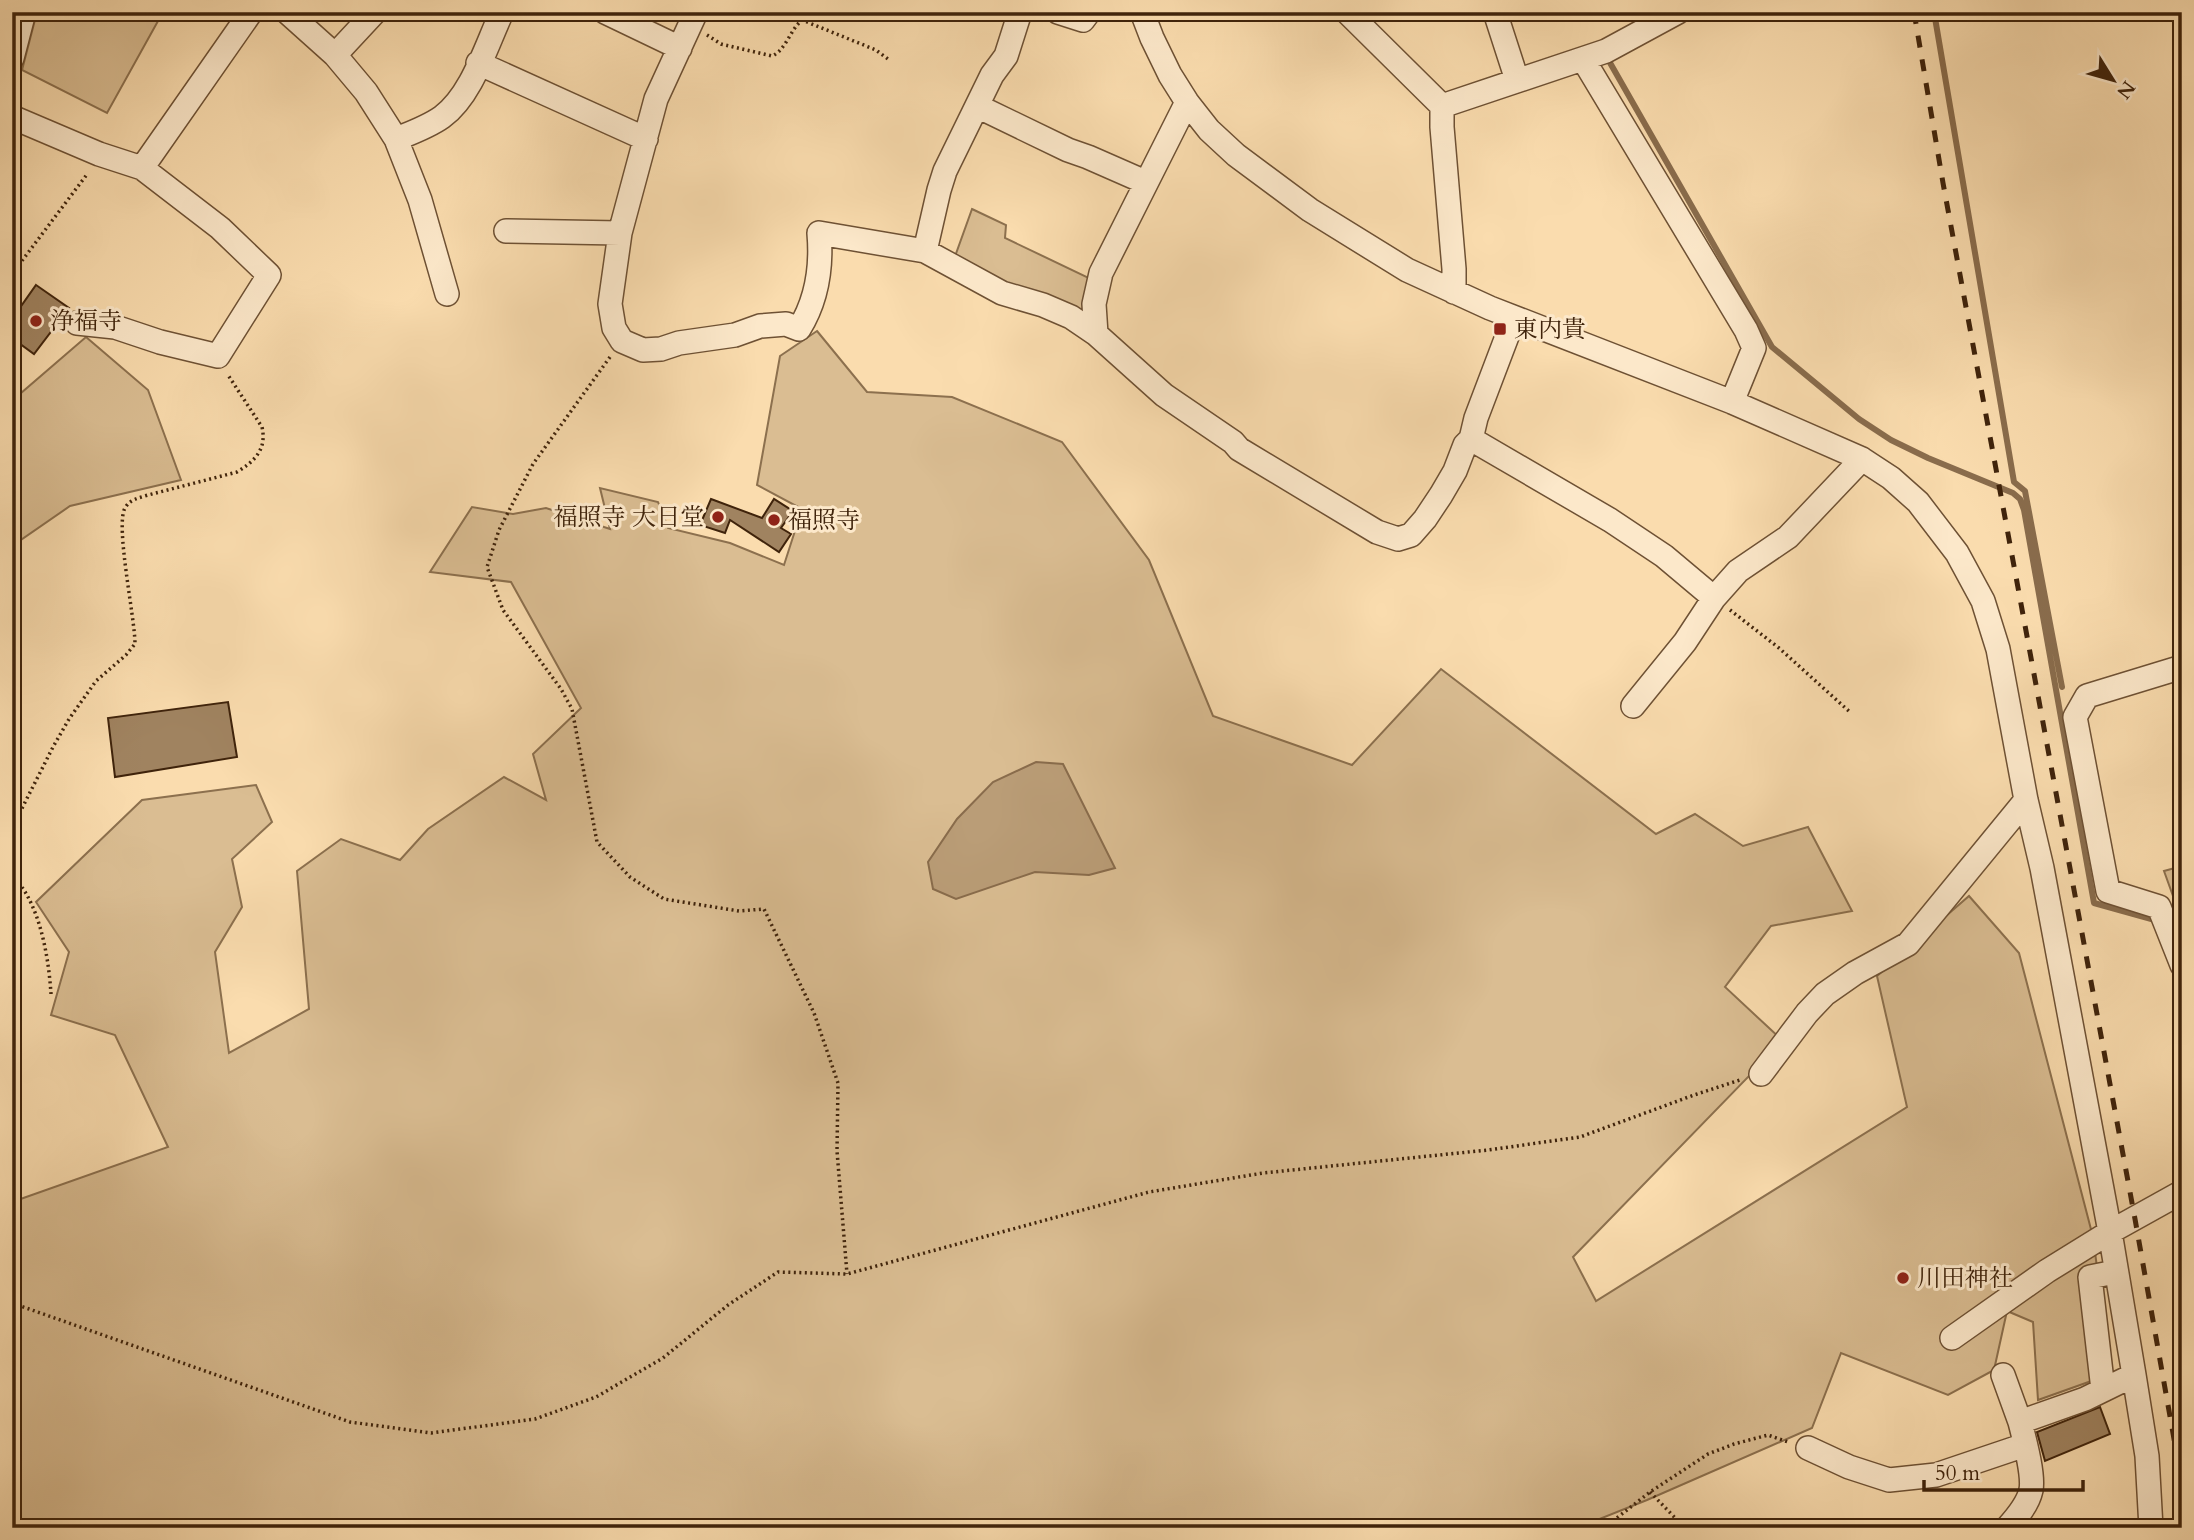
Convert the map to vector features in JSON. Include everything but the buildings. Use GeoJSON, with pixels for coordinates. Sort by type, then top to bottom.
{"type":"FeatureCollection","features":[{"type":"Feature","properties":{"kind":"street"},"geometry":{"type":"LineString","coordinates":[[12,58],[24,12]]}},
{"type":"Feature","properties":{"kind":"street"},"geometry":{"type":"LineString","coordinates":[[142,168],[251,12]]}},
{"type":"Feature","properties":{"kind":"street"},"geometry":{"type":"LineString","coordinates":[[287,12],[335,55],[366,92],[396,139],[420,201],[446,293]]}},
{"type":"Feature","properties":{"kind":"street"},"geometry":{"type":"LineString","coordinates":[[335,55],[375,12]]}},
{"type":"Feature","properties":{"kind":"street"},"geometry":{"type":"LineString","coordinates":[[396,139],[441,118],[455,106],[465,92],[502,12]]}},
{"type":"Feature","properties":{"kind":"street"},"geometry":{"type":"LineString","coordinates":[[605,12],[680,48]]}},
{"type":"Feature","properties":{"kind":"street"},"geometry":{"type":"LineString","coordinates":[[925,251],[945,171],[992,75],[1006,56],[1020,12]]}},
{"type":"Feature","properties":{"kind":"street"},"geometry":{"type":"LineString","coordinates":[[1058,12],[1083,20],[1089,12]]}},
{"type":"Feature","properties":{"kind":"street"},"geometry":{"type":"LineString","coordinates":[[1142,12],[1170,75],[1209,130],[1236,155],[1356,240],[1407,270],[1514,318],[1732,402],[1862,458],[1891,478],[1918,502],[1938,526],[1972,578],[1983,601],[1998,649],[2110,1232],[2147,1456],[2151,1528]]}},
{"type":"Feature","properties":{"kind":"street"},"geometry":{"type":"LineString","coordinates":[[1347,12],[1442,106],[1454,292]]}},
{"type":"Feature","properties":{"kind":"street"},"geometry":{"type":"LineString","coordinates":[[1495,12],[1517,80]]}},
{"type":"Feature","properties":{"kind":"street"},"geometry":{"type":"LineString","coordinates":[[1442,106],[1606,51],[1678,12]]}},
{"type":"Feature","properties":{"kind":"street"},"geometry":{"type":"LineString","coordinates":[[693,19],[656,99],[620,233],[610,304],[614,328],[622,341],[643,350],[735,335],[760,326],[786,324],[799,330],[810,312],[820,271],[819,233],[925,251],[1002,293],[1043,305],[1071,317],[1096,334],[1164,395],[1233,442],[1239,449],[1365,525],[1398,538],[1411,535],[1425,519],[1455,471],[1465,445],[1471,439],[1476,418],[1514,318]]}},
{"type":"Feature","properties":{"kind":"street"},"geometry":{"type":"LineString","coordinates":[[1583,59],[1755,348],[1732,402]]}},
{"type":"Feature","properties":{"kind":"street"},"geometry":{"type":"LineString","coordinates":[[478,63],[646,139]]}},
{"type":"Feature","properties":{"kind":"street"},"geometry":{"type":"LineString","coordinates":[[1096,334],[1094,304],[1101,273],[1187,102]]}},
{"type":"Feature","properties":{"kind":"street"},"geometry":{"type":"LineString","coordinates":[[977,106],[1068,150],[1145,182]]}},
{"type":"Feature","properties":{"kind":"street"},"geometry":{"type":"LineString","coordinates":[[12,117],[101,155],[142,168],[220,228],[269,275],[218,356],[114,327],[77,323]]}},
{"type":"Feature","properties":{"kind":"street"},"geometry":{"type":"LineString","coordinates":[[506,231],[620,233]]}},
{"type":"Feature","properties":{"kind":"street"},"geometry":{"type":"LineString","coordinates":[[1471,439],[1610,520],[1664,556],[1714,598]]}},
{"type":"Feature","properties":{"kind":"street"},"geometry":{"type":"LineString","coordinates":[[1633,706],[1685,642],[1714,598],[1738,571],[1788,537],[1862,458]]}},
{"type":"Feature","properties":{"kind":"street"},"geometry":{"type":"LineString","coordinates":[[2182,667],[2087,696],[2075,717],[2108,891],[2159,907],[2182,965]]}},
{"type":"Feature","properties":{"kind":"street"},"geometry":{"type":"LineString","coordinates":[[1761,1074],[1807,1013],[1825,994],[1855,973],[1908,944],[2026,800]]}},
{"type":"Feature","properties":{"kind":"street"},"geometry":{"type":"LineString","coordinates":[[1952,1338],[2047,1270],[2182,1192]]}},
{"type":"Feature","properties":{"kind":"street"},"geometry":{"type":"LineString","coordinates":[[2103,1390],[2090,1277],[2105,1273]]}},
{"type":"Feature","properties":{"kind":"street"},"geometry":{"type":"LineString","coordinates":[[2003,1375],[2020,1422],[2032,1489],[2020,1514],[2007,1528]]}},
{"type":"Feature","properties":{"kind":"street"},"geometry":{"type":"LineString","coordinates":[[2020,1422],[2085,1399],[2134,1375]]}},
{"type":"Feature","properties":{"kind":"street"},"geometry":{"type":"LineString","coordinates":[[1808,1448],[1849,1467],[1889,1480],[1936,1475],[2025,1445]]}},
{"type":"Feature","properties":{"kind":"path"},"geometry":{"type":"LineString","coordinates":[[693,19],[721,44],[772,56],[778,54],[795,26],[802,20],[876,50],[888,59]]}},
{"type":"Feature","properties":{"kind":"path"},"geometry":{"type":"LineString","coordinates":[[12,274],[101,155]]}},
{"type":"Feature","properties":{"kind":"path"},"geometry":{"type":"LineString","coordinates":[[622,341],[533,464],[499,530],[487,567],[503,610],[561,688],[572,709],[597,842],[630,877],[664,899],[739,911],[764,909],[814,1013],[838,1083],[837,1151],[847,1274]]}},
{"type":"Feature","properties":{"kind":"path"},"geometry":{"type":"LineString","coordinates":[[12,828],[69,719],[96,681],[135,644],[122,517],[128,504],[134,499],[237,472],[250,464],[262,449],[262,426],[227,374],[221,354]]}},
{"type":"Feature","properties":{"kind":"path"},"geometry":{"type":"LineString","coordinates":[[1714,598],[1779,648],[1851,713]]}},
{"type":"Feature","properties":{"kind":"path"},"geometry":{"type":"LineString","coordinates":[[12,874],[28,897],[39,928],[50,974],[51,994]]}},
{"type":"Feature","properties":{"kind":"path"},"geometry":{"type":"LineString","coordinates":[[12,1303],[350,1422],[432,1433],[535,1419],[596,1398],[663,1358],[728,1305],[778,1272],[847,1274],[1149,1192],[1263,1173],[1488,1150],[1580,1137],[1694,1095],[1761,1074]]}},
{"type":"Feature","properties":{"kind":"path"},"geometry":{"type":"LineString","coordinates":[[1604,1528],[1650,1492],[1708,1454],[1768,1435],[1808,1448]]}},
{"type":"Feature","properties":{"kind":"path"},"geometry":{"type":"LineString","coordinates":[[1650,1492],[1685,1528]]}},
{"type":"Feature","properties":{"kind":"shaded area"},"geometry":{"type":"Polygon","coordinates":[[[37,12],[163,12],[107,113],[22,70],[37,12]]]}},
{"type":"Feature","properties":{"kind":"shaded area"},"geometry":{"type":"Polygon","coordinates":[[[972,209],[1006,225],[1005,238],[1091,279],[1089,318],[953,262],[972,209]]]}},
{"type":"Feature","properties":{"kind":"shaded area"},"geometry":{"type":"Polygon","coordinates":[[[817,331],[867,392],[952,397],[1062,442],[1149,560],[1213,716],[1352,765],[1441,669],[1656,834],[1695,814],[1743,846],[1808,827],[1852,911],[1771,926],[1725,987],[1783,1041],[1573,1257],[1596,1301],[1907,1107],[1877,976],[1969,896],[2019,953],[2093,1237],[2111,1374],[2038,1400],[2033,1322],[2007,1311],[1994,1370],[1948,1395],[1841,1353],[1812,1428],[1577,1528],[12,1528],[12,1202],[168,1147],[115,1035],[51,1015],[69,952],[36,902],[142,800],[256,785],[272,822],[232,859],[242,907],[215,952],[229,1053],[309,1009],[297,871],[341,839],[400,860],[428,829],[504,777],[546,800],[533,754],[581,708],[511,582],[430,572],[472,507],[513,514],[546,508],[610,529],[600,488],[658,502],[668,528],[730,543],[784,565],[802,509],[757,485],[780,356],[817,331]]]}},
{"type":"Feature","properties":{"kind":"shaded area"},"geometry":{"type":"Polygon","coordinates":[[[86,337],[148,390],[181,480],[70,506],[12,546],[12,389],[21,393],[86,337]]]}},
{"type":"Feature","properties":{"kind":"shaded area"},"geometry":{"type":"Polygon","coordinates":[[[1036,762],[1063,764],[1115,868],[1089,875],[1035,872],[956,899],[933,889],[928,862],[957,819],[993,782],[1036,762]]]}},
{"type":"Feature","properties":{"kind":"shaded area"},"geometry":{"type":"Polygon","coordinates":[[[2182,866],[2182,921],[2164,871],[2182,866]]]}},
{"type":"Feature","properties":{"kind":"waterway"},"geometry":{"type":"LineString","coordinates":[[1934,12],[2014,482],[2025,491],[2062,687]]}},
{"type":"Feature","properties":{"kind":"waterway"},"geometry":{"type":"LineString","coordinates":[[1609,61],[1772,347],[1859,419],[1891,440],[2013,493],[2020,499],[2094,903],[2155,920]]}},
{"type":"Feature","properties":{"kind":"railway"},"geometry":{"type":"LineString","coordinates":[[1914,12],[2182,1484]]}},
{"type":"Feature","properties":{"kind":"place","name":"浄福寺"},"geometry":{"type":"Point","coordinates":[36,321]}},
{"type":"Feature","properties":{"kind":"place","name":"東内貴"},"geometry":{"type":"Point","coordinates":[1500,329]}},
{"type":"Feature","properties":{"kind":"place","name":"福照寺 大日堂"},"geometry":{"type":"Point","coordinates":[718,517]}},
{"type":"Feature","properties":{"kind":"place","name":"福照寺"},"geometry":{"type":"Point","coordinates":[774,520]}},
{"type":"Feature","properties":{"kind":"place","name":"川田神社"},"geometry":{"type":"Point","coordinates":[1903,1278]}}]}
